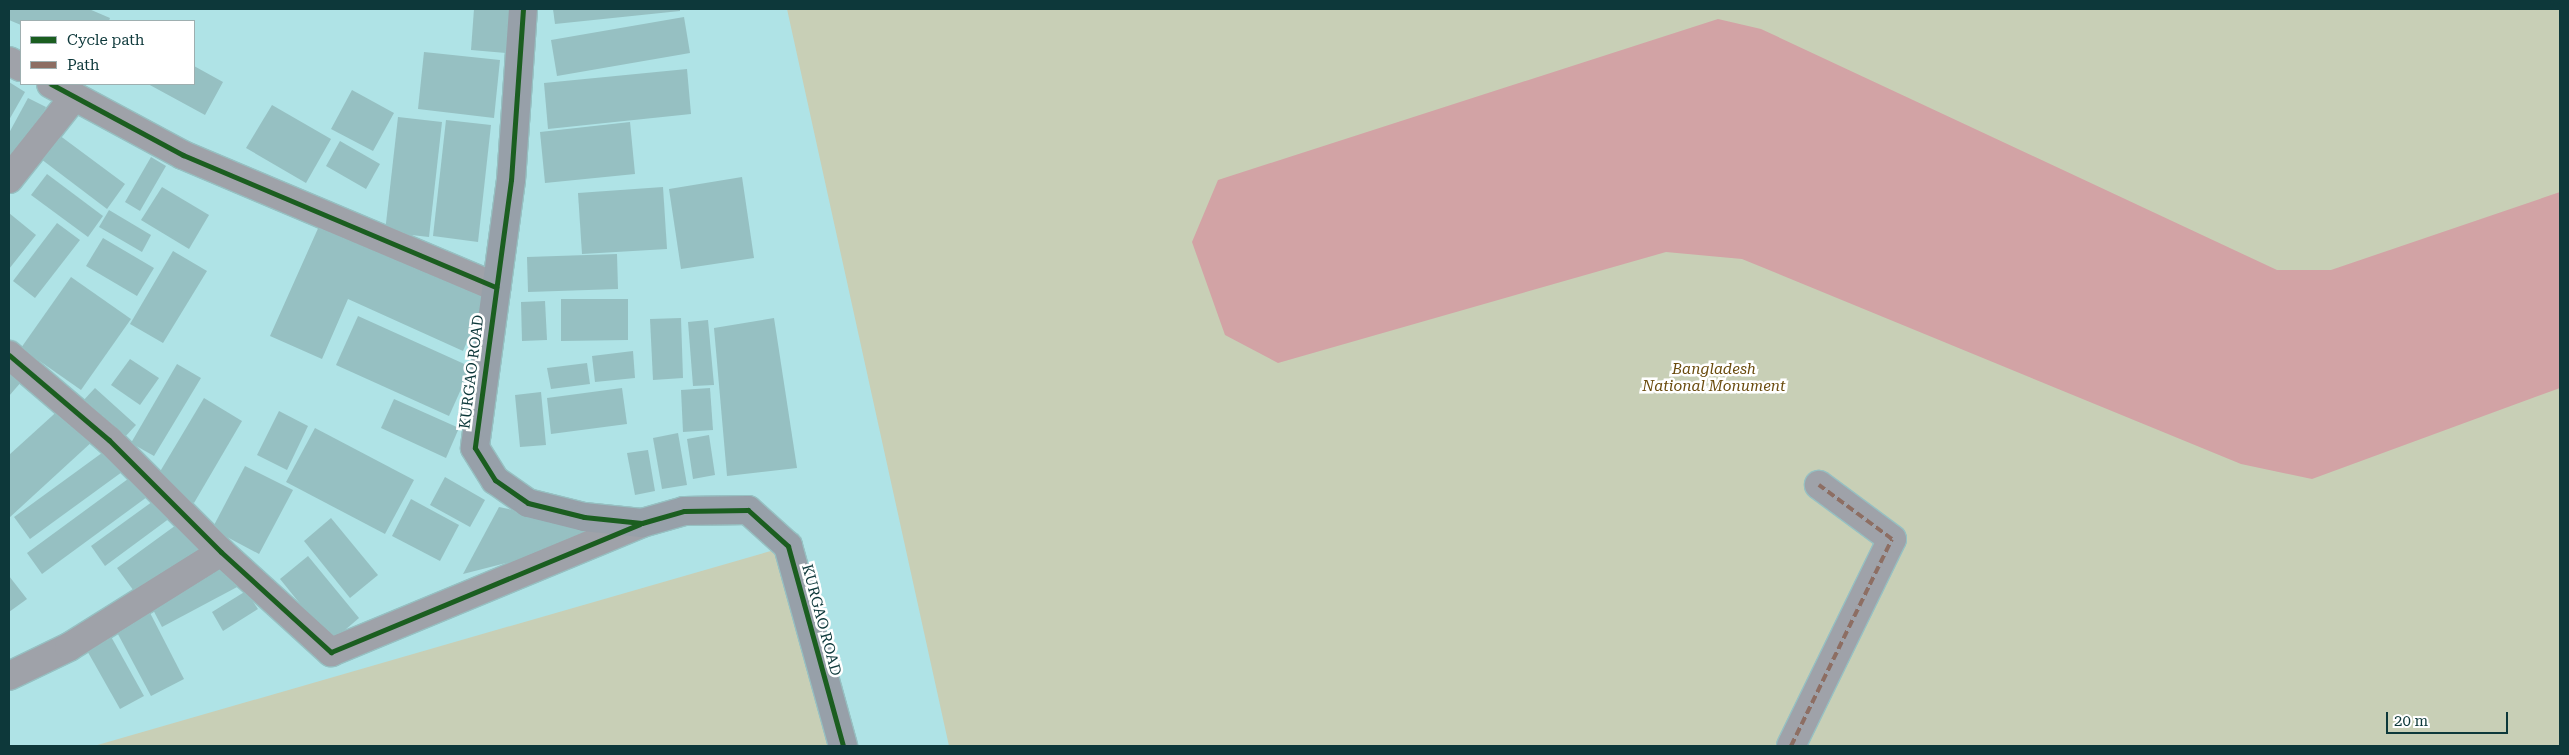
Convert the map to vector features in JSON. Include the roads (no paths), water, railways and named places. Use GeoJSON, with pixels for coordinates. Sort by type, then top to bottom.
{"type":"FeatureCollection","features":[{"type":"Feature","properties":{"kind":"street","name":"KURGAO ROAD"},"geometry":{"type":"LineString","coordinates":[[523,9],[510,180],[475,448],[495,480],[528,503],[584,517],[642,523],[684,511],[748,510],[788,546],[843,746]]}},
{"type":"Feature","properties":{"kind":"street"},"geometry":{"type":"LineString","coordinates":[[9,61],[20,67]]}},
{"type":"Feature","properties":{"kind":"street"},"geometry":{"type":"LineString","coordinates":[[53,85],[183,155],[496,287]]}},
{"type":"Feature","properties":{"kind":"street"},"geometry":{"type":"LineString","coordinates":[[9,178],[74,97]]}},
{"type":"Feature","properties":{"kind":"street"},"geometry":{"type":"LineString","coordinates":[[9,355],[109,440],[221,552],[331,652],[642,523]]}},
{"type":"Feature","properties":{"kind":"street"},"geometry":{"type":"LineString","coordinates":[[1791,746],[1892,539],[1819,485]]}},
{"type":"Feature","properties":{"kind":"street"},"geometry":{"type":"LineString","coordinates":[[9,676],[68,647],[221,552]]}},
{"type":"Feature","properties":{"kind":"park label","name":"Bangladesh National Monument"},"geometry":{"type":"Point","coordinates":[1714,378]}}]}
